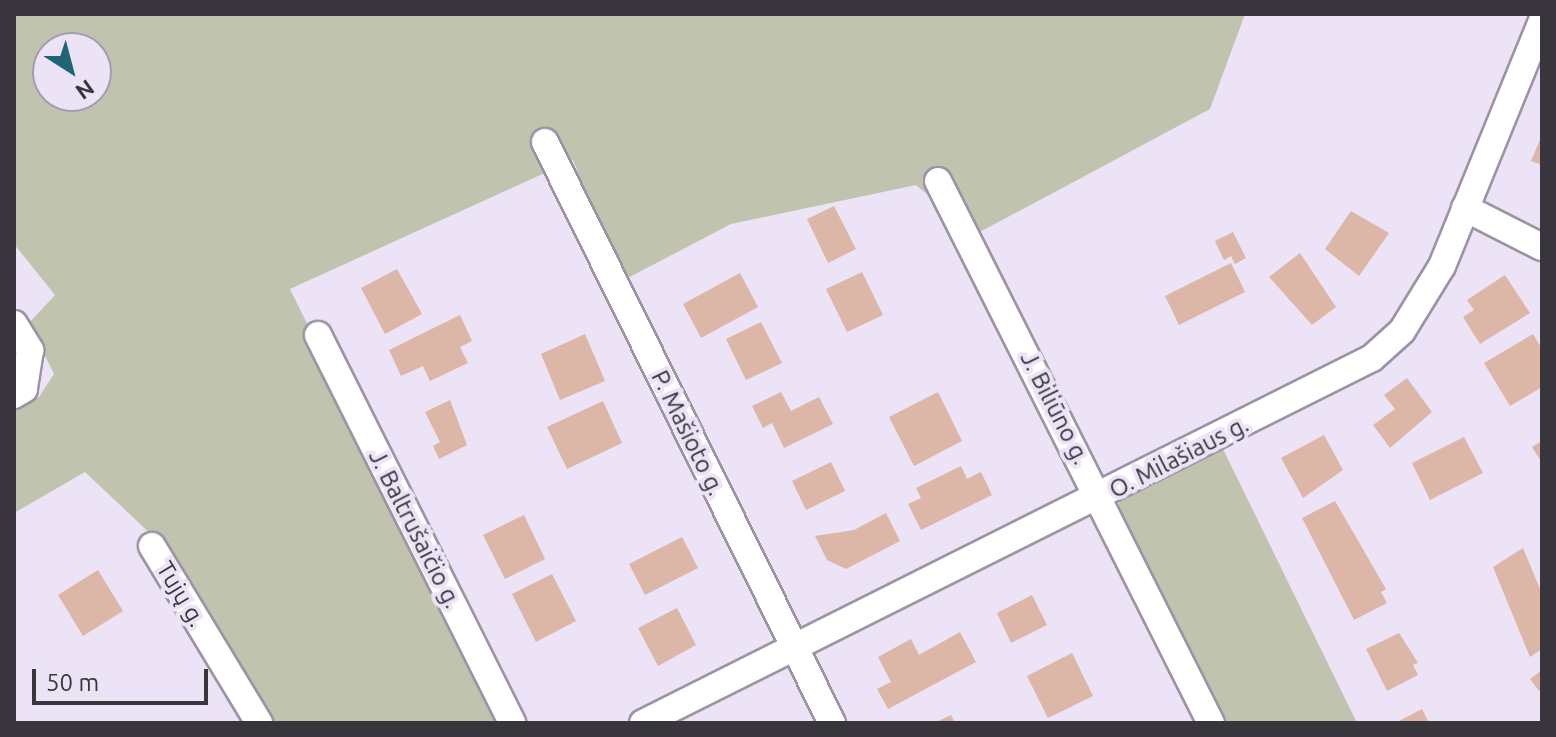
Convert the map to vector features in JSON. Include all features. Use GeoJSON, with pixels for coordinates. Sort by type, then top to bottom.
{"type":"FeatureCollection","features":[{"type":"Feature","properties":{"kind":"street","name":"O. Milašiaus g."},"geometry":{"type":"LineString","coordinates":[[643,723],[1372,358],[1402,331],[1442,266],[1542,21]]}},
{"type":"Feature","properties":{"kind":"street","name":"P. Mašioto g."},"geometry":{"type":"LineString","coordinates":[[545,142],[832,723]]}},
{"type":"Feature","properties":{"kind":"street","name":"J. Biliūno g."},"geometry":{"type":"LineString","coordinates":[[938,181],[1100,496],[1211,723]]}},
{"type":"Feature","properties":{"kind":"street"},"geometry":{"type":"LineString","coordinates":[[1465,208],[1542,247]]}},
{"type":"Feature","properties":{"kind":"street"},"geometry":{"type":"LineString","coordinates":[[14,324],[30,350],[19,392]]}},
{"type":"Feature","properties":{"kind":"street","name":"J. Baltrušaičio g."},"geometry":{"type":"LineString","coordinates":[[318,335],[512,723]]}},
{"type":"Feature","properties":{"kind":"street","name":"Tujų g."},"geometry":{"type":"LineString","coordinates":[[152,546],[259,723]]}},
{"type":"Feature","properties":{"kind":"green space"},"geometry":{"type":"Polygon","coordinates":[[[14,14],[1245,14],[1210,109],[976,234],[916,185],[731,224],[622,281],[573,160],[290,289],[503,723],[271,723],[155,538],[85,472],[14,513],[14,411],[39,397],[54,374],[29,323],[55,295],[14,244],[14,14]]]}},
{"type":"Feature","properties":{"kind":"green space"},"geometry":{"type":"Polygon","coordinates":[[[1222,447],[1357,723],[1220,723],[1114,512],[1123,496],[1222,447]]]}},
{"type":"Feature","properties":{"kind":"building"},"geometry":{"type":"Polygon","coordinates":[[[1542,135],[1542,165],[1531,161],[1542,135]]]}},
{"type":"Feature","properties":{"kind":"building"},"geometry":{"type":"Polygon","coordinates":[[[834,206],[856,249],[828,263],[807,219],[834,206]]]}},
{"type":"Feature","properties":{"kind":"building"},"geometry":{"type":"Polygon","coordinates":[[[1351,211],[1389,233],[1359,276],[1325,249],[1351,211]]]}},
{"type":"Feature","properties":{"kind":"building"},"geometry":{"type":"Polygon","coordinates":[[[1233,232],[1246,258],[1235,264],[1231,256],[1224,260],[1215,241],[1233,232]]]}},
{"type":"Feature","properties":{"kind":"building"},"geometry":{"type":"Polygon","coordinates":[[[1300,253],[1336,307],[1312,325],[1269,277],[1300,253]]]}},
{"type":"Feature","properties":{"kind":"building"},"geometry":{"type":"Polygon","coordinates":[[[1231,263],[1245,292],[1179,325],[1165,296],[1231,263]]]}},
{"type":"Feature","properties":{"kind":"building"},"geometry":{"type":"Polygon","coordinates":[[[397,269],[422,314],[385,334],[361,288],[397,269]]]}},
{"type":"Feature","properties":{"kind":"building"},"geometry":{"type":"Polygon","coordinates":[[[862,272],[883,315],[847,332],[826,289],[862,272]]]}},
{"type":"Feature","properties":{"kind":"building"},"geometry":{"type":"Polygon","coordinates":[[[740,273],[758,307],[701,338],[683,304],[740,273]]]}},
{"type":"Feature","properties":{"kind":"building"},"geometry":{"type":"Polygon","coordinates":[[[1505,275],[1530,313],[1480,344],[1463,317],[1474,310],[1467,300],[1505,275]]]}},
{"type":"Feature","properties":{"kind":"building"},"geometry":{"type":"Polygon","coordinates":[[[460,315],[472,341],[460,347],[468,363],[430,381],[423,366],[401,376],[389,350],[460,315]]]}},
{"type":"Feature","properties":{"kind":"building"},"geometry":{"type":"Polygon","coordinates":[[[761,322],[782,363],[746,380],[726,339],[761,322]]]}},
{"type":"Feature","properties":{"kind":"building"},"geometry":{"type":"Polygon","coordinates":[[[585,334],[605,381],[560,400],[541,354],[585,334]]]}},
{"type":"Feature","properties":{"kind":"building"},"geometry":{"type":"Polygon","coordinates":[[[1533,334],[1542,349],[1542,387],[1510,406],[1484,363],[1533,334]]]}},
{"type":"Feature","properties":{"kind":"building"},"geometry":{"type":"Polygon","coordinates":[[[1407,378],[1432,412],[1390,448],[1373,425],[1395,409],[1384,395],[1407,378]]]}},
{"type":"Feature","properties":{"kind":"building"},"geometry":{"type":"Polygon","coordinates":[[[781,392],[791,411],[819,397],[833,424],[784,448],[772,423],[763,428],[752,406],[781,392]]]}},
{"type":"Feature","properties":{"kind":"building"},"geometry":{"type":"Polygon","coordinates":[[[938,392],[962,441],[914,466],[889,417],[938,392]]]}},
{"type":"Feature","properties":{"kind":"building"},"geometry":{"type":"Polygon","coordinates":[[[450,400],[467,445],[439,459],[433,446],[440,442],[425,412],[450,400]]]}},
{"type":"Feature","properties":{"kind":"building"},"geometry":{"type":"Polygon","coordinates":[[[603,401],[622,443],[567,469],[547,427],[603,401]]]}},
{"type":"Feature","properties":{"kind":"building"},"geometry":{"type":"Polygon","coordinates":[[[1324,435],[1343,470],[1303,498],[1281,458],[1324,435]]]}},
{"type":"Feature","properties":{"kind":"building"},"geometry":{"type":"Polygon","coordinates":[[[1464,437],[1483,473],[1430,500],[1412,463],[1464,437]]]}},
{"type":"Feature","properties":{"kind":"building"},"geometry":{"type":"Polygon","coordinates":[[[1542,441],[1542,463],[1532,447],[1542,441]]]}},
{"type":"Feature","properties":{"kind":"building"},"geometry":{"type":"Polygon","coordinates":[[[831,462],[845,491],[806,510],[792,481],[831,462]]]}},
{"type":"Feature","properties":{"kind":"building"},"geometry":{"type":"Polygon","coordinates":[[[961,466],[967,479],[981,472],[992,495],[921,530],[908,504],[921,498],[916,488],[961,466]]]}},
{"type":"Feature","properties":{"kind":"building"},"geometry":{"type":"Polygon","coordinates":[[[1335,501],[1386,589],[1381,592],[1387,603],[1354,620],[1302,518],[1335,501]]]}},
{"type":"Feature","properties":{"kind":"building"},"geometry":{"type":"Polygon","coordinates":[[[886,513],[900,541],[846,569],[827,560],[815,536],[854,530],[886,513]]]}},
{"type":"Feature","properties":{"kind":"building"},"geometry":{"type":"Polygon","coordinates":[[[524,515],[545,559],[505,579],[483,535],[524,515]]]}},
{"type":"Feature","properties":{"kind":"building"},"geometry":{"type":"Polygon","coordinates":[[[682,537],[698,568],[645,595],[629,564],[682,537]]]}},
{"type":"Feature","properties":{"kind":"building"},"geometry":{"type":"Polygon","coordinates":[[[1523,548],[1542,594],[1542,649],[1530,657],[1493,567],[1523,548]]]}},
{"type":"Feature","properties":{"kind":"building"},"geometry":{"type":"Polygon","coordinates":[[[98,570],[123,611],[83,636],[58,595],[98,570]]]}},
{"type":"Feature","properties":{"kind":"building"},"geometry":{"type":"Polygon","coordinates":[[[552,574],[576,621],[536,642],[512,594],[552,574]]]}},
{"type":"Feature","properties":{"kind":"building"},"geometry":{"type":"Polygon","coordinates":[[[1032,595],[1047,625],[1011,643],[997,613],[1032,595]]]}},
{"type":"Feature","properties":{"kind":"building"},"geometry":{"type":"Polygon","coordinates":[[[677,608],[696,645],[658,666],[638,628],[677,608]]]}},
{"type":"Feature","properties":{"kind":"building"},"geometry":{"type":"Polygon","coordinates":[[[960,632],[976,662],[888,709],[877,689],[891,682],[878,657],[911,639],[919,655],[960,632]]]}},
{"type":"Feature","properties":{"kind":"building"},"geometry":{"type":"Polygon","coordinates":[[[1399,633],[1418,663],[1413,665],[1418,675],[1387,691],[1366,649],[1399,633]]]}},
{"type":"Feature","properties":{"kind":"building"},"geometry":{"type":"Polygon","coordinates":[[[1072,653],[1093,696],[1048,718],[1027,676],[1072,653]]]}},
{"type":"Feature","properties":{"kind":"building"},"geometry":{"type":"Polygon","coordinates":[[[1542,670],[1542,689],[1539,691],[1530,679],[1542,670]]]}},
{"type":"Feature","properties":{"kind":"building"},"geometry":{"type":"Polygon","coordinates":[[[1422,709],[1429,723],[1395,723],[1422,709]]]}},
{"type":"Feature","properties":{"kind":"building"},"geometry":{"type":"Polygon","coordinates":[[[951,715],[955,723],[934,723],[951,715]]]}}]}
